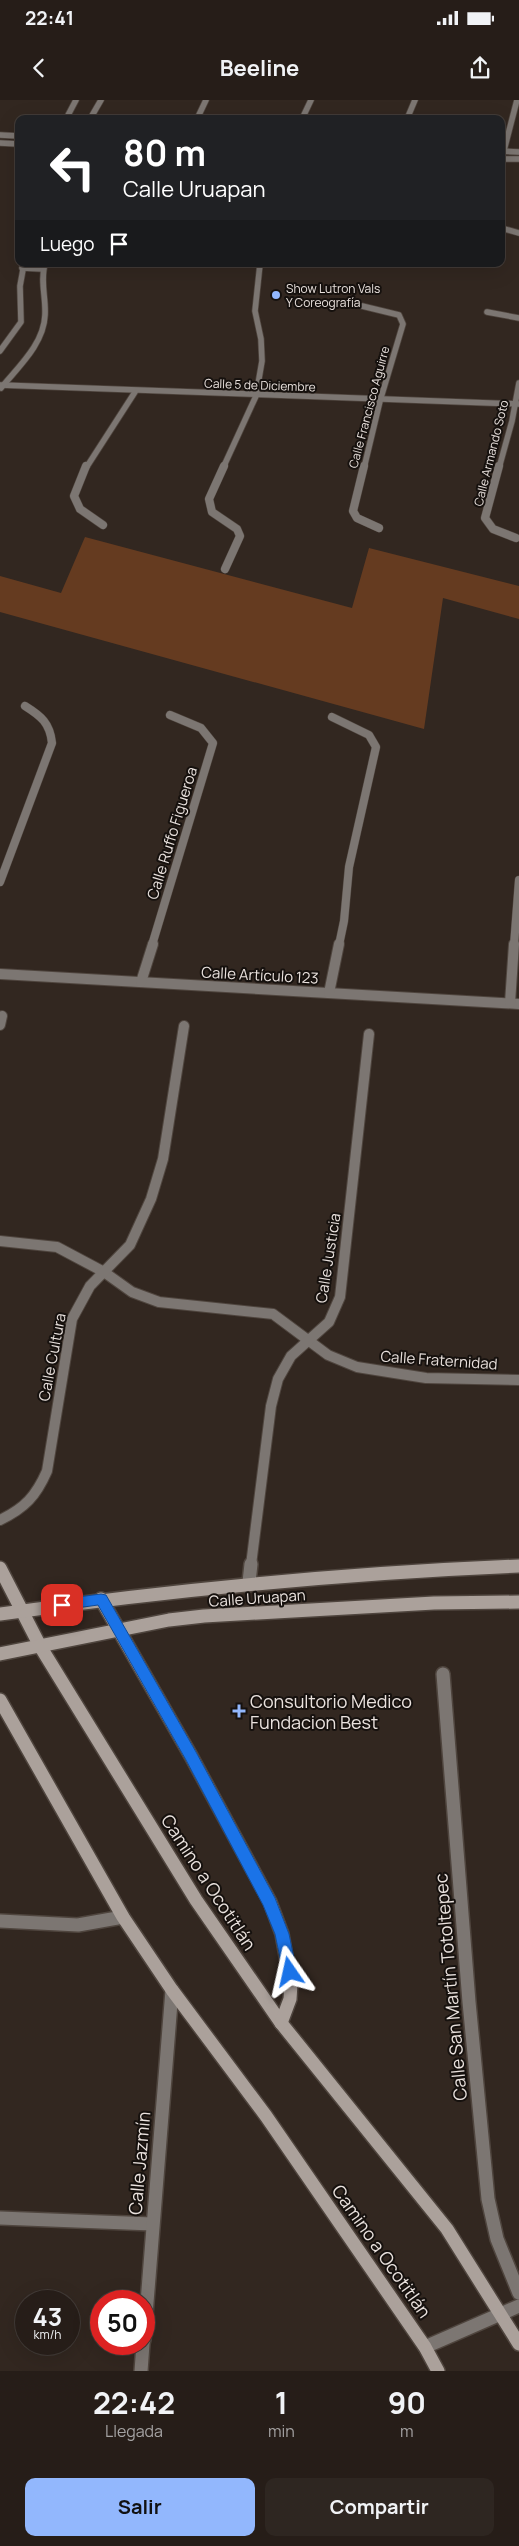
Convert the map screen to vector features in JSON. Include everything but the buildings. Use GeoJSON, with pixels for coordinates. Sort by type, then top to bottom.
{"type":"FeatureCollection","features":[{"type":"Feature","properties":{"kind":"main road","name":"Calle Uruapan"},"geometry":{"type":"LineString","coordinates":[[0,1614],[101,1599],[250,1582],[450,1568],[519,1566]]}},
{"type":"Feature","properties":{"kind":"main road","name":"Camino a Ocotitlán"},"geometry":{"type":"LineString","coordinates":[[0,1568],[40,1646],[196,1900],[281,2023],[447,2229],[519,2344]]}},
{"type":"Feature","properties":{"kind":"main road"},"geometry":{"type":"LineString","coordinates":[[101,1599],[270,1902],[282,1934],[291,1984],[290,1999],[281,2023]]}},
{"type":"Feature","properties":{"kind":"main road","name":"Calle Uruapan"},"geometry":{"type":"LineString","coordinates":[[0,1654],[169,1620],[264,1611],[434,1603],[519,1602]]}},
{"type":"Feature","properties":{"kind":"main road","name":"Camino a Ocotitlán"},"geometry":{"type":"LineString","coordinates":[[0,1700],[123,1917],[172,1990],[266,2116],[425,2347],[438,2371]]}},
{"type":"Feature","properties":{"kind":"street"},"geometry":{"type":"LineString","coordinates":[[68,115],[76,100]]}},
{"type":"Feature","properties":{"kind":"street"},"geometry":{"type":"LineString","coordinates":[[92,115],[101,100]]}},
{"type":"Feature","properties":{"kind":"street"},"geometry":{"type":"LineString","coordinates":[[199,115],[206,100]]}},
{"type":"Feature","properties":{"kind":"street"},"geometry":{"type":"LineString","coordinates":[[304,115],[311,100]]}},
{"type":"Feature","properties":{"kind":"street"},"geometry":{"type":"LineString","coordinates":[[409,115],[415,100]]}},
{"type":"Feature","properties":{"kind":"street"},"geometry":{"type":"LineString","coordinates":[[505,141],[517,100]]}},
{"type":"Feature","properties":{"kind":"street"},"geometry":{"type":"LineString","coordinates":[[0,135],[15,136]]}},
{"type":"Feature","properties":{"kind":"street"},"geometry":{"type":"LineString","coordinates":[[0,143],[15,144]]}},
{"type":"Feature","properties":{"kind":"street"},"geometry":{"type":"LineString","coordinates":[[505,151],[519,152]]}},
{"type":"Feature","properties":{"kind":"street"},"geometry":{"type":"LineString","coordinates":[[505,160],[519,159]]}},
{"type":"Feature","properties":{"kind":"street"},"geometry":{"type":"LineString","coordinates":[[505,229],[519,233]]}},
{"type":"Feature","properties":{"kind":"street"},"geometry":{"type":"LineString","coordinates":[[0,351],[21,322],[23,267]]}},
{"type":"Feature","properties":{"kind":"street"},"geometry":{"type":"LineString","coordinates":[[1,386],[44,329],[44,267]]}},
{"type":"Feature","properties":{"kind":"street"},"geometry":{"type":"LineString","coordinates":[[224,569],[240,536],[238,529],[212,512],[209,499],[256,396],[262,361],[261,339],[255,311],[255,295],[260,267]]}},
{"type":"Feature","properties":{"kind":"street","name":"Calle Francisco Aguirre"},"geometry":{"type":"LineString","coordinates":[[362,306],[392,313],[402,318],[403,324],[380,400],[353,511],[357,518],[379,528]]}},
{"type":"Feature","properties":{"kind":"street"},"geometry":{"type":"LineString","coordinates":[[487,312],[519,318]]}},
{"type":"Feature","properties":{"kind":"street","name":"Calle Armando Soto"},"geometry":{"type":"LineString","coordinates":[[516,538],[493,530],[487,524],[485,518],[517,404],[519,383]]}},
{"type":"Feature","properties":{"kind":"street","name":"Calle 5 de Diciembre"},"geometry":{"type":"LineString","coordinates":[[1,386],[517,404]]}},
{"type":"Feature","properties":{"kind":"street"},"geometry":{"type":"LineString","coordinates":[[103,525],[80,509],[74,496],[86,466],[135,392]]}},
{"type":"Feature","properties":{"kind":"street"},"geometry":{"type":"LineString","coordinates":[[0,882],[52,743],[51,730],[47,720],[25,706]]}},
{"type":"Feature","properties":{"kind":"street","name":"Calle Ruffo Figueroa"},"geometry":{"type":"LineString","coordinates":[[141,982],[213,743],[210,734],[200,727],[170,715]]}},
{"type":"Feature","properties":{"kind":"street"},"geometry":{"type":"LineString","coordinates":[[328,993],[344,921],[349,867],[376,746],[369,735],[332,717]]}},
{"type":"Feature","properties":{"kind":"street"},"geometry":{"type":"LineString","coordinates":[[515,1003],[519,880]]}},
{"type":"Feature","properties":{"kind":"street","name":"Calle Artículo 123"},"geometry":{"type":"LineString","coordinates":[[0,974],[515,1003]]}},
{"type":"Feature","properties":{"kind":"street","name":"Calle Cultura"},"geometry":{"type":"LineString","coordinates":[[0,1520],[30,1504],[47,1471],[72,1319],[83,1297],[130,1245],[151,1199],[163,1160],[184,1026]]}},
{"type":"Feature","properties":{"kind":"street","name":"Calle Justicia"},"geometry":{"type":"LineString","coordinates":[[250,1582],[271,1406],[276,1381],[292,1355],[324,1330],[334,1316],[339,1298],[345,1263],[369,1034]]}},
{"type":"Feature","properties":{"kind":"street","name":"Calle Fraternidad"},"geometry":{"type":"LineString","coordinates":[[0,1241],[57,1247],[104,1272],[132,1292],[159,1302],[273,1314],[284,1319],[337,1360],[364,1369],[400,1375],[519,1380]]}},
{"type":"Feature","properties":{"kind":"street","name":"Calle San Martín Totoltepec"},"geometry":{"type":"LineString","coordinates":[[443,1674],[469,2002],[488,2198],[497,2239],[519,2292]]}},
{"type":"Feature","properties":{"kind":"street"},"geometry":{"type":"LineString","coordinates":[[0,1921],[74,1924],[99,1923],[123,1917]]}},
{"type":"Feature","properties":{"kind":"street","name":"Calle Jazmín"},"geometry":{"type":"LineString","coordinates":[[148,2290],[172,1990]]}},
{"type":"Feature","properties":{"kind":"street"},"geometry":{"type":"LineString","coordinates":[[0,2218],[152,2224]]}},
{"type":"Feature","properties":{"kind":"street"},"geometry":{"type":"LineString","coordinates":[[425,2347],[499,2313],[519,2306]]}},
{"type":"Feature","properties":{"kind":"street","name":"Calle Jazmín"},"geometry":{"type":"LineString","coordinates":[[141,2371],[143,2355]]}},
{"type":"Feature","properties":{"kind":"shaded area"},"geometry":{"type":"Polygon","coordinates":[[[85,537],[352,608],[369,548],[519,586],[519,619],[443,598],[424,729],[0,612],[0,576],[61,593],[85,537]]]}},
{"type":"Feature","properties":{"kind":"place","name":"Show Lutron Vals Y Coreografía"},"geometry":{"type":"Point","coordinates":[276,295]}},
{"type":"Feature","properties":{"kind":"place","name":"Consultorio Medico Fundacion Best"},"geometry":{"type":"Point","coordinates":[239,1711]}},
{"type":"Feature","properties":{"kind":"route"},"geometry":{"type":"LineString","coordinates":[[62,1605],[101,1599],[191,1756],[270,1902],[282,1934],[290,1972]]}}]}
